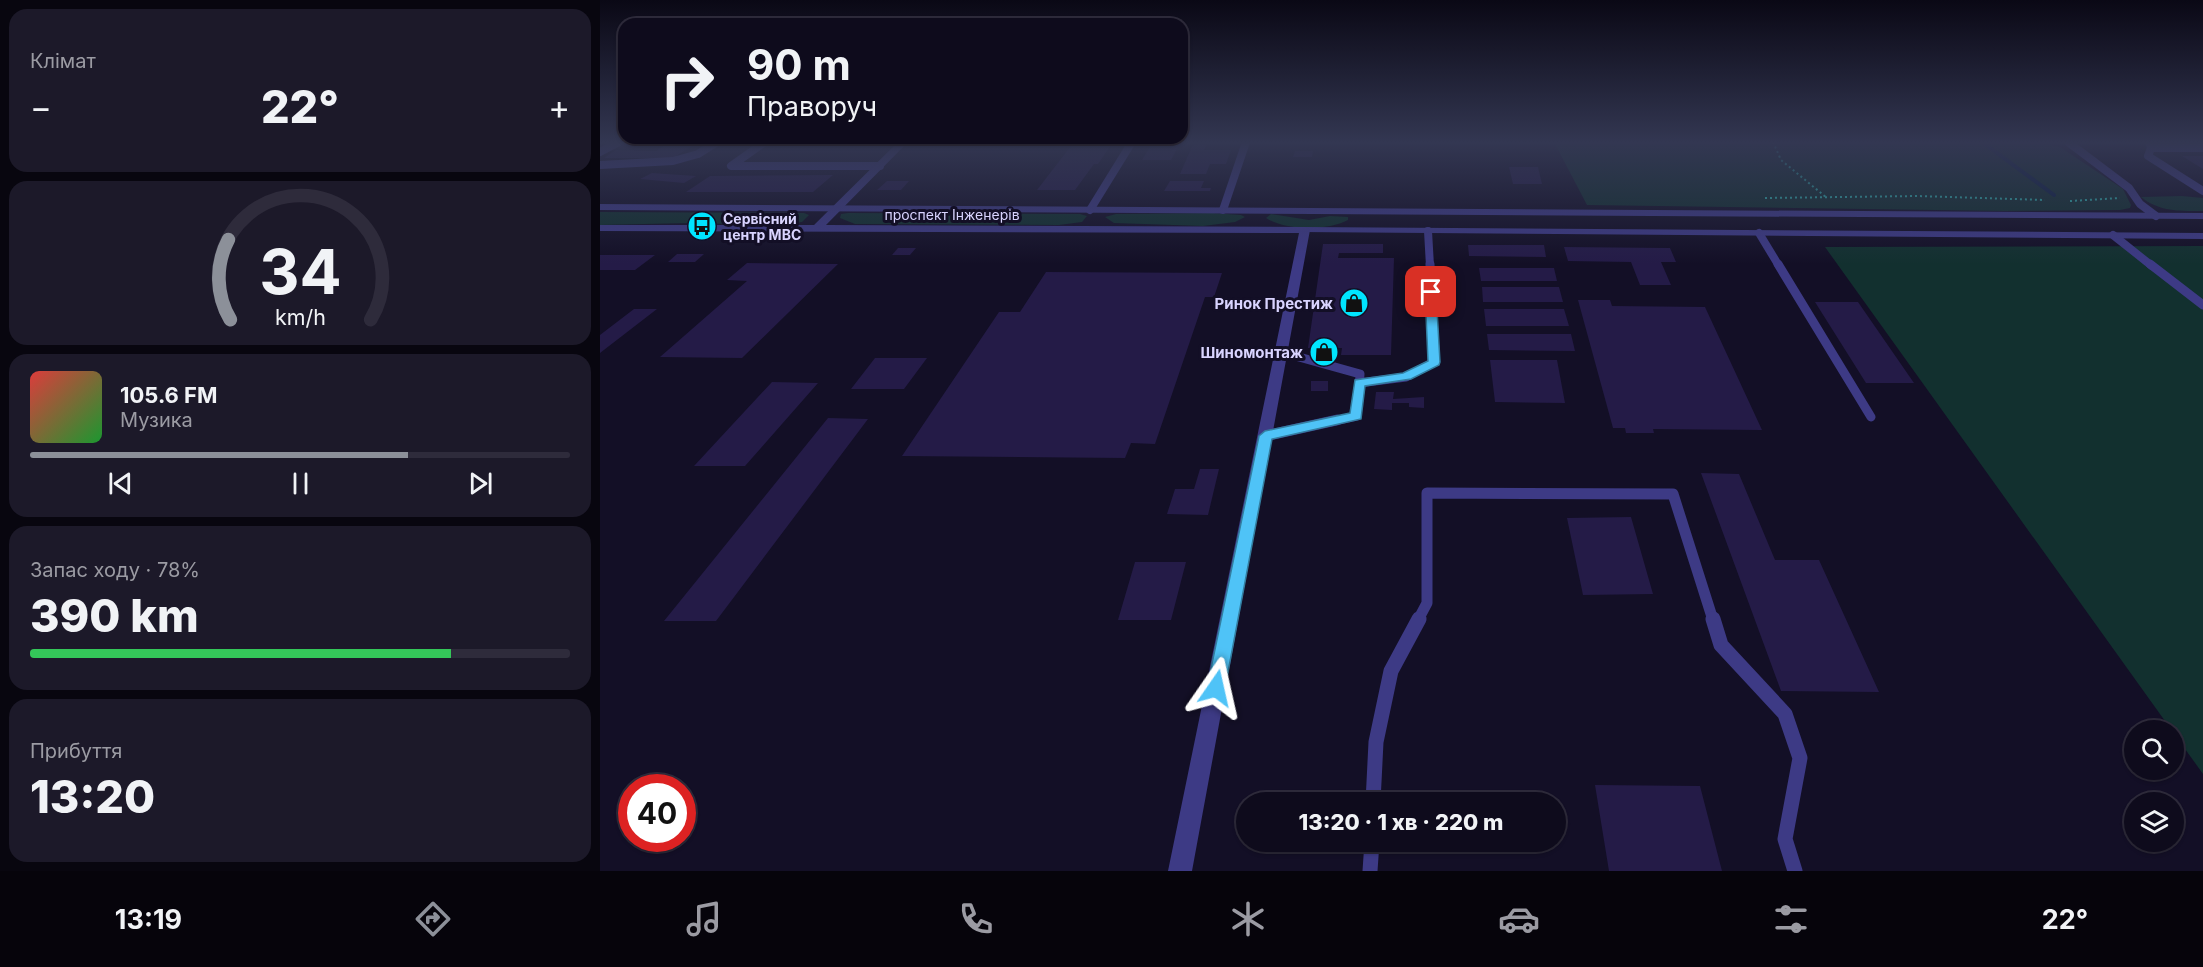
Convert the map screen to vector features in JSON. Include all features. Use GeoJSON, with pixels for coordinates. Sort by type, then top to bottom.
{"type":"FeatureCollection","features":[{"type":"Feature","properties":{"kind":"street"},"geometry":{"type":"LineString","coordinates":[[817,228],[864,183]]}},
{"type":"Feature","properties":{"kind":"street","name":"проспект Інженерів"},"geometry":{"type":"LineString","coordinates":[[600,207],[2203,216]]}},
{"type":"Feature","properties":{"kind":"street"},"geometry":{"type":"LineString","coordinates":[[1339,230],[1394,211]]}},
{"type":"Feature","properties":{"kind":"street"},"geometry":{"type":"LineString","coordinates":[[1471,211],[1545,232]]}},
{"type":"Feature","properties":{"kind":"street"},"geometry":{"type":"LineString","coordinates":[[1838,214],[1854,234]]}},
{"type":"Feature","properties":{"kind":"street"},"geometry":{"type":"LineString","coordinates":[[1948,214],[2012,227]]}},
{"type":"Feature","properties":{"kind":"street"},"geometry":{"type":"LineString","coordinates":[[1974,234],[2012,227],[2118,215]]}},
{"type":"Feature","properties":{"kind":"street","name":"проспект Інженерів"},"geometry":{"type":"LineString","coordinates":[[600,228],[1974,234]]}},
{"type":"Feature","properties":{"kind":"street"},"geometry":{"type":"LineString","coordinates":[[1180,871],[1305,230]]}},
{"type":"Feature","properties":{"kind":"street"},"geometry":{"type":"LineString","coordinates":[[1974,234],[2203,236]]}},
{"type":"Feature","properties":{"kind":"lane"},"geometry":{"type":"LineString","coordinates":[[1090,210],[1107,183]]}},
{"type":"Feature","properties":{"kind":"lane"},"geometry":{"type":"LineString","coordinates":[[1222,210],[1232,183]]}},
{"type":"Feature","properties":{"kind":"lane"},"geometry":{"type":"LineString","coordinates":[[2122,183],[2156,216]]}},
{"type":"Feature","properties":{"kind":"lane"},"geometry":{"type":"LineString","coordinates":[[1359,383],[1406,377],[1434,362],[1428,231]]}},
{"type":"Feature","properties":{"kind":"lane"},"geometry":{"type":"LineString","coordinates":[[1759,233],[1871,417]]}},
{"type":"Feature","properties":{"kind":"lane"},"geometry":{"type":"LineString","coordinates":[[2113,235],[2203,305]]}},
{"type":"Feature","properties":{"kind":"lane"},"geometry":{"type":"LineString","coordinates":[[1265,436],[1357,416],[1360,374],[1281,352]]}},
{"type":"Feature","properties":{"kind":"lane"},"geometry":{"type":"LineString","coordinates":[[1374,792],[1376,742],[1391,671],[1427,603],[1427,493],[1672,494],[1722,645],[1785,714],[1800,758],[1785,839],[1795,871]]}},
{"type":"Feature","properties":{"kind":"lane"},"geometry":{"type":"LineString","coordinates":[[1370,871],[1371,852]]}},
{"type":"Feature","properties":{"kind":"path"},"geometry":{"type":"LineString","coordinates":[[1808,183],[1827,198],[1838,214]]}},
{"type":"Feature","properties":{"kind":"path"},"geometry":{"type":"LineString","coordinates":[[1762,198],[1917,196],[2050,201]]}},
{"type":"Feature","properties":{"kind":"path"},"geometry":{"type":"LineString","coordinates":[[2066,201],[2097,197],[2135,197]]}},
{"type":"Feature","properties":{"kind":"green space"},"geometry":{"type":"Polygon","coordinates":[[[1575,183],[2113,183],[2123,189],[2131,205],[2130,208],[2120,210],[2004,211],[1587,205],[1575,183]]]}},
{"type":"Feature","properties":{"kind":"green space"},"geometry":{"type":"Polygon","coordinates":[[[2141,197],[2203,198],[2203,211],[2178,211],[2163,208],[2141,197]]]}},
{"type":"Feature","properties":{"kind":"green space"},"geometry":{"type":"Polygon","coordinates":[[[600,212],[804,213],[809,215],[802,222],[769,225],[690,223],[600,225],[600,212]]]}},
{"type":"Feature","properties":{"kind":"green space"},"geometry":{"type":"Polygon","coordinates":[[[1213,213],[1245,217],[1235,222],[1203,226],[1114,223],[1105,217],[1116,214],[1213,213]]]}},
{"type":"Feature","properties":{"kind":"green space"},"geometry":{"type":"Polygon","coordinates":[[[841,214],[1080,214],[1087,216],[1082,222],[1059,225],[855,224],[840,218],[841,214]]]}},
{"type":"Feature","properties":{"kind":"green space"},"geometry":{"type":"Polygon","coordinates":[[[1271,214],[1309,220],[1330,216],[1348,217],[1348,220],[1340,224],[1307,228],[1284,225],[1266,218],[1271,214]]]}},
{"type":"Feature","properties":{"kind":"green space"},"geometry":{"type":"Polygon","coordinates":[[[2203,246],[2203,774],[2184,748],[2184,720],[2164,720],[1825,247],[2203,246]]]}},
{"type":"Feature","properties":{"kind":"building"},"geometry":{"type":"Polygon","coordinates":[[[700,183],[824,183],[813,192],[686,192],[700,183]]]}},
{"type":"Feature","properties":{"kind":"building"},"geometry":{"type":"Polygon","coordinates":[[[885,183],[908,183],[901,190],[877,190],[885,183]]]}},
{"type":"Feature","properties":{"kind":"building"},"geometry":{"type":"Polygon","coordinates":[[[1043,183],[1080,183],[1075,190],[1037,190],[1043,183]]]}},
{"type":"Feature","properties":{"kind":"building"},"geometry":{"type":"Polygon","coordinates":[[[1169,183],[1203,183],[1201,188],[1211,188],[1210,191],[1164,191],[1169,183]]]}},
{"type":"Feature","properties":{"kind":"building"},"geometry":{"type":"Polygon","coordinates":[[[1513,183],[1542,184],[1513,184],[1513,183]]]}},
{"type":"Feature","properties":{"kind":"building","name":"Ринок Престиж"},"geometry":{"type":"Polygon","coordinates":[[[1323,244],[1383,244],[1383,253],[1339,253],[1338,258],[1394,258],[1391,355],[1341,355],[1342,348],[1308,348],[1323,244]]]}},
{"type":"Feature","properties":{"kind":"building"},"geometry":{"type":"Polygon","coordinates":[[[1468,245],[1544,245],[1546,257],[1469,256],[1468,245]]]}},
{"type":"Feature","properties":{"kind":"building"},"geometry":{"type":"Polygon","coordinates":[[[1564,247],[1670,248],[1676,262],[1661,262],[1671,285],[1640,285],[1631,262],[1568,261],[1564,247]]]}},
{"type":"Feature","properties":{"kind":"building"},"geometry":{"type":"Polygon","coordinates":[[[898,248],[916,248],[910,255],[892,255],[898,248]]]}},
{"type":"Feature","properties":{"kind":"building"},"geometry":{"type":"Polygon","coordinates":[[[677,254],[704,254],[695,262],[668,262],[677,254]]]}},
{"type":"Feature","properties":{"kind":"building"},"geometry":{"type":"Polygon","coordinates":[[[600,255],[655,255],[635,270],[600,270],[600,255]]]}},
{"type":"Feature","properties":{"kind":"building"},"geometry":{"type":"Polygon","coordinates":[[[747,263],[838,264],[742,358],[660,357],[747,281],[727,280],[747,263]]]}},
{"type":"Feature","properties":{"kind":"building"},"geometry":{"type":"Polygon","coordinates":[[[1479,268],[1554,268],[1557,281],[1481,281],[1479,268]]]}},
{"type":"Feature","properties":{"kind":"building"},"geometry":{"type":"Polygon","coordinates":[[[1046,272],[1222,273],[1214,297],[1205,297],[1155,444],[1131,443],[1125,458],[902,456],[999,312],[1020,312],[1046,272]]]}},
{"type":"Feature","properties":{"kind":"building"},"geometry":{"type":"Polygon","coordinates":[[[1482,287],[1559,287],[1563,302],[1483,302],[1482,287]]]}},
{"type":"Feature","properties":{"kind":"building"},"geometry":{"type":"Polygon","coordinates":[[[1578,300],[1610,300],[1612,306],[1705,307],[1762,430],[1653,429],[1654,433],[1626,433],[1625,428],[1613,428],[1578,300]]]}},
{"type":"Feature","properties":{"kind":"building"},"geometry":{"type":"Polygon","coordinates":[[[1815,302],[1858,302],[1914,383],[1866,383],[1815,302]]]}},
{"type":"Feature","properties":{"kind":"building"},"geometry":{"type":"Polygon","coordinates":[[[634,309],[657,309],[600,353],[600,335],[634,309]]]}},
{"type":"Feature","properties":{"kind":"building"},"geometry":{"type":"Polygon","coordinates":[[[1484,309],[1564,309],[1569,326],[1486,326],[1484,309]]]}},
{"type":"Feature","properties":{"kind":"building"},"geometry":{"type":"Polygon","coordinates":[[[1487,334],[1571,334],[1575,351],[1489,350],[1487,334]]]}},
{"type":"Feature","properties":{"kind":"building"},"geometry":{"type":"Polygon","coordinates":[[[875,358],[927,358],[904,389],[851,389],[875,358]]]}},
{"type":"Feature","properties":{"kind":"building"},"geometry":{"type":"Polygon","coordinates":[[[1490,360],[1557,360],[1565,403],[1495,402],[1490,360]]]}},
{"type":"Feature","properties":{"kind":"building"},"geometry":{"type":"Polygon","coordinates":[[[1311,381],[1328,381],[1328,391],[1311,391],[1311,381]]]}},
{"type":"Feature","properties":{"kind":"building"},"geometry":{"type":"Polygon","coordinates":[[[772,382],[818,383],[745,466],[694,466],[772,382]]]}},
{"type":"Feature","properties":{"kind":"building"},"geometry":{"type":"Polygon","coordinates":[[[1376,392],[1394,392],[1393,399],[1424,397],[1424,408],[1409,407],[1409,403],[1392,403],[1392,410],[1374,409],[1376,392]]]}},
{"type":"Feature","properties":{"kind":"building"},"geometry":{"type":"Polygon","coordinates":[[[828,418],[868,419],[716,621],[664,621],[828,418]]]}},
{"type":"Feature","properties":{"kind":"building"},"geometry":{"type":"Polygon","coordinates":[[[1200,469],[1219,469],[1208,515],[1167,514],[1175,489],[1194,489],[1200,469]]]}},
{"type":"Feature","properties":{"kind":"building"},"geometry":{"type":"Polygon","coordinates":[[[1701,473],[1739,474],[1775,560],[1819,560],[1879,692],[1781,691],[1701,473]]]}},
{"type":"Feature","properties":{"kind":"building"},"geometry":{"type":"Polygon","coordinates":[[[1631,517],[1653,594],[1583,595],[1567,518],[1631,517]]]}},
{"type":"Feature","properties":{"kind":"building"},"geometry":{"type":"Polygon","coordinates":[[[1135,562],[1186,562],[1171,620],[1118,620],[1135,562]]]}},
{"type":"Feature","properties":{"kind":"building"},"geometry":{"type":"Polygon","coordinates":[[[1595,785],[1700,786],[1722,871],[1609,871],[1595,785]]]}},
{"type":"Feature","properties":{"kind":"waterway"},"geometry":{"type":"LineString","coordinates":[[2037,183],[2054,195]]}},
{"type":"Feature","properties":{"kind":"place","name":"Сервісний центр МВС"},"geometry":{"type":"Point","coordinates":[702,226]}},
{"type":"Feature","properties":{"kind":"place","name":"Ринок Престиж"},"geometry":{"type":"Point","coordinates":[1354,303]}},
{"type":"Feature","properties":{"kind":"place","name":"Шиномонтаж"},"geometry":{"type":"Point","coordinates":[1324,352]}},
{"type":"Feature","properties":{"kind":"route"},"geometry":{"type":"LineString","coordinates":[[1216,688],[1265,436],[1357,416],[1359,383],[1406,377],[1434,362],[1431,292]]}}]}
